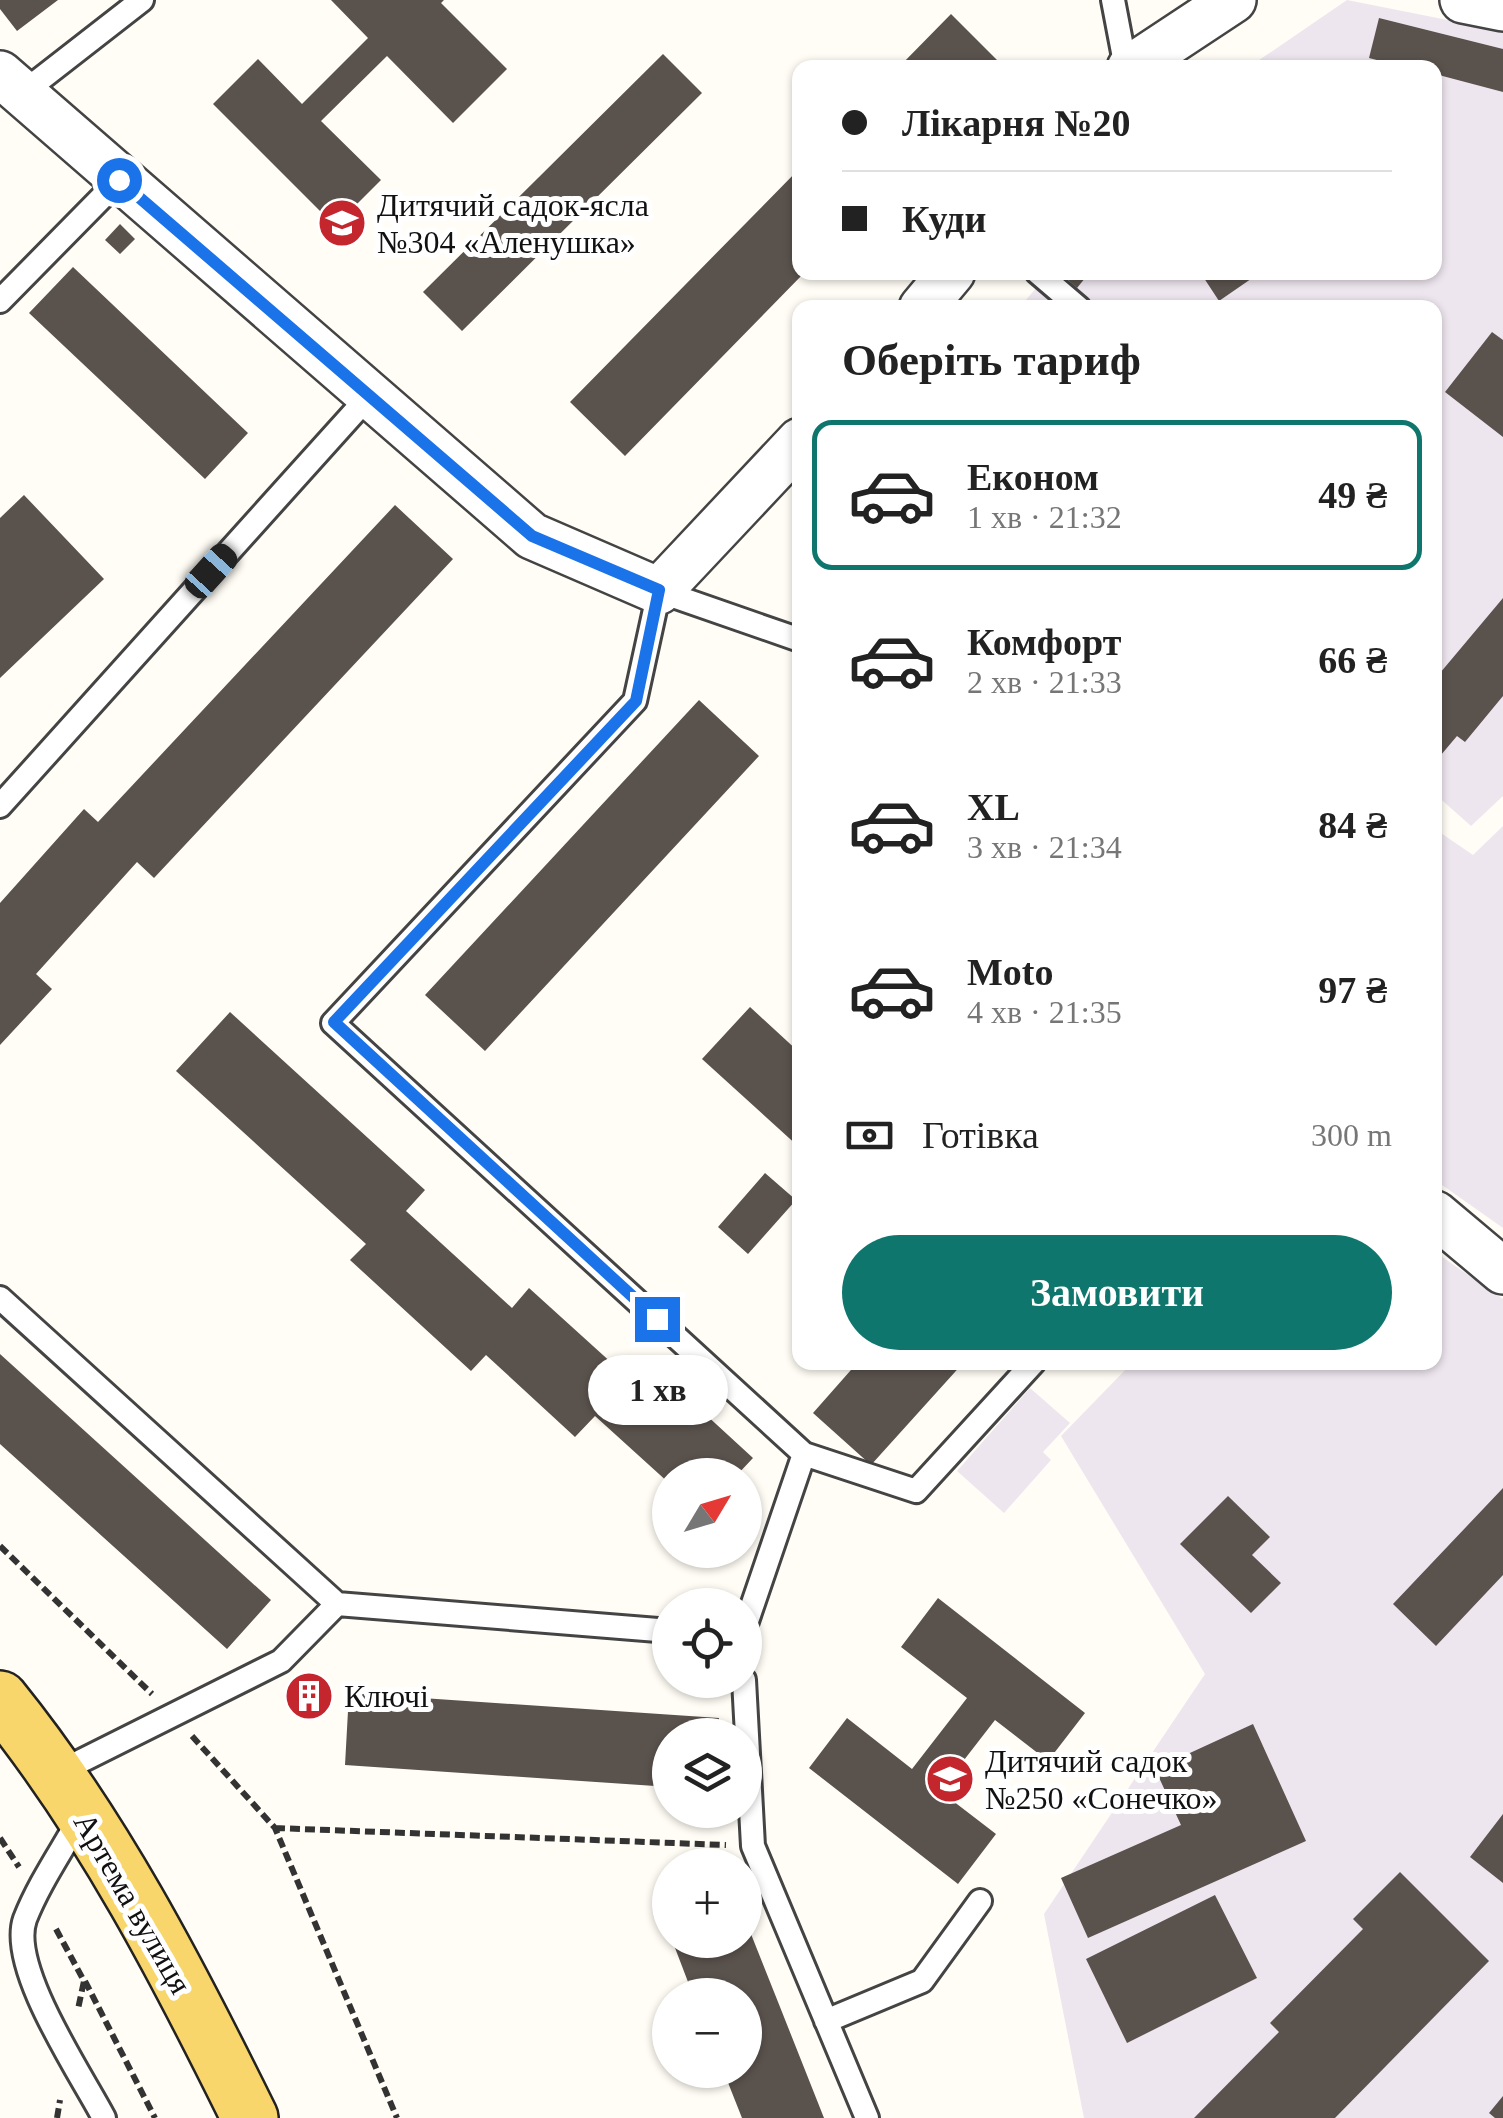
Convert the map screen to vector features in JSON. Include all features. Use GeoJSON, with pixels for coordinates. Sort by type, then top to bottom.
{"type":"FeatureCollection","features":[{"type":"Feature","properties":{"kind":"main road","name":"Артема вулиця"},"geometry":{"type":"LineString","coordinates":[[0,1699],[70,1792],[151,1929],[250,2118]]}},
{"type":"Feature","properties":{"kind":"street"},"geometry":{"type":"LineString","coordinates":[[1140,60],[1234,0]]}},
{"type":"Feature","properties":{"kind":"street"},"geometry":{"type":"LineString","coordinates":[[1463,0],[1503,8]]}},
{"type":"Feature","properties":{"kind":"street"},"geometry":{"type":"LineString","coordinates":[[10,84],[532,536],[659,590],[792,449]]}},
{"type":"Feature","properties":{"kind":"street"},"geometry":{"type":"LineString","coordinates":[[929,300],[945,280]]}},
{"type":"Feature","properties":{"kind":"street"},"geometry":{"type":"LineString","coordinates":[[1442,1220],[1503,1271]]}},
{"type":"Feature","properties":{"kind":"lane"},"geometry":{"type":"LineString","coordinates":[[10,84],[142,0]]}},
{"type":"Feature","properties":{"kind":"lane"},"geometry":{"type":"LineString","coordinates":[[1113,0],[1126,60]]}},
{"type":"Feature","properties":{"kind":"lane"},"geometry":{"type":"LineString","coordinates":[[0,302],[119,180]]}},
{"type":"Feature","properties":{"kind":"lane"},"geometry":{"type":"LineString","coordinates":[[1046,280],[1070,300]]}},
{"type":"Feature","properties":{"kind":"lane"},"geometry":{"type":"LineString","coordinates":[[0,806],[369,396]]}},
{"type":"Feature","properties":{"kind":"lane"},"geometry":{"type":"LineString","coordinates":[[792,637],[659,590],[636,701],[334,1022],[804,1454],[916,1491],[1027,1370]]}},
{"type":"Feature","properties":{"kind":"lane"},"geometry":{"type":"LineString","coordinates":[[0,1298],[337,1604],[652,1630]]}},
{"type":"Feature","properties":{"kind":"lane"},"geometry":{"type":"LineString","coordinates":[[758,1588],[804,1454]]}},
{"type":"Feature","properties":{"kind":"lane"},"geometry":{"type":"LineString","coordinates":[[104,2118],[31,1979],[24,1949],[24,1922],[70,1792],[174,1714],[281,1660],[337,1604]]}},
{"type":"Feature","properties":{"kind":"lane"},"geometry":{"type":"LineString","coordinates":[[745,1698],[752,1846],[867,2118]]}},
{"type":"Feature","properties":{"kind":"lane"},"geometry":{"type":"LineString","coordinates":[[826,2021],[922,1982],[980,1901]]}},
{"type":"Feature","properties":{"kind":"path"},"geometry":{"type":"LineString","coordinates":[[0,1546],[174,1714],[275,1828],[397,2118]]}},
{"type":"Feature","properties":{"kind":"path"},"geometry":{"type":"LineString","coordinates":[[275,1828],[752,1846]]}},
{"type":"Feature","properties":{"kind":"path"},"geometry":{"type":"LineString","coordinates":[[84,1981],[155,2118]]}},
{"type":"Feature","properties":{"kind":"shaded area"},"geometry":{"type":"Polygon","coordinates":[[[1347,0],[1503,31],[1503,796],[1471,826],[1442,800],[1442,300],[1026,300],[1043,280],[1442,280],[1442,60],[1259,60],[1347,0]]]}},
{"type":"Feature","properties":{"kind":"shaded area"},"geometry":{"type":"Polygon","coordinates":[[[1503,826],[1503,1228],[1442,1185],[1442,834],[1473,855],[1503,826]]]}},
{"type":"Feature","properties":{"kind":"shaded area"},"geometry":{"type":"Polygon","coordinates":[[[1442,1257],[1503,1299],[1503,2118],[1084,2118],[1044,1914],[1205,1674],[1061,1436],[1125,1370],[1442,1370],[1442,1257]]]}},
{"type":"Feature","properties":{"kind":"shaded area"},"geometry":{"type":"Polygon","coordinates":[[[1030,1388],[1070,1423],[1043,1452],[1051,1460],[1004,1513],[957,1471],[1030,1388]]]}},
{"type":"Feature","properties":{"kind":"building"},"geometry":{"type":"Polygon","coordinates":[[[0,0],[58,0],[17,31],[0,9],[0,0]]]}},
{"type":"Feature","properties":{"kind":"building"},"geometry":{"type":"Polygon","coordinates":[[[331,0],[444,0],[441,3],[507,69],[453,123],[387,56],[321,121],[381,180],[335,226],[213,104],[258,59],[302,104],[368,38],[331,0]]]}},
{"type":"Feature","properties":{"kind":"building"},"geometry":{"type":"Polygon","coordinates":[[[951,14],[997,60],[906,60],[951,14]]]}},
{"type":"Feature","properties":{"kind":"building"},"geometry":{"type":"Polygon","coordinates":[[[1379,18],[1503,49],[1503,92],[1442,76],[1442,60],[1369,58],[1379,18]]]}},
{"type":"Feature","properties":{"kind":"building"},"geometry":{"type":"Polygon","coordinates":[[[663,54],[702,93],[462,331],[423,292],[663,54]]]}},
{"type":"Feature","properties":{"kind":"building"},"geometry":{"type":"Polygon","coordinates":[[[792,176],[792,280],[797,280],[625,456],[570,402],[792,176]]]}},
{"type":"Feature","properties":{"kind":"building"},"geometry":{"type":"Polygon","coordinates":[[[120,224],[135,239],[120,254],[105,240],[120,224]]]}},
{"type":"Feature","properties":{"kind":"building"},"geometry":{"type":"Polygon","coordinates":[[[73,267],[248,433],[205,479],[29,313],[73,267]]]}},
{"type":"Feature","properties":{"kind":"building"},"geometry":{"type":"Polygon","coordinates":[[[1205,280],[1249,280],[1220,300],[1205,280]]]}},
{"type":"Feature","properties":{"kind":"building"},"geometry":{"type":"Polygon","coordinates":[[[1492,332],[1503,340],[1503,437],[1445,392],[1492,332]]]}},
{"type":"Feature","properties":{"kind":"building"},"geometry":{"type":"Polygon","coordinates":[[[24,495],[104,579],[0,678],[0,518],[24,495]]]}},
{"type":"Feature","properties":{"kind":"building"},"geometry":{"type":"Polygon","coordinates":[[[395,505],[453,559],[154,878],[137,862],[36,974],[52,989],[0,1045],[0,903],[84,809],[98,822],[395,505]]]}},
{"type":"Feature","properties":{"kind":"building"},"geometry":{"type":"Polygon","coordinates":[[[1503,598],[1503,696],[1465,742],[1457,736],[1442,754],[1442,671],[1503,598]]]}},
{"type":"Feature","properties":{"kind":"building"},"geometry":{"type":"Polygon","coordinates":[[[699,700],[759,756],[485,1051],[425,995],[699,700]]]}},
{"type":"Feature","properties":{"kind":"building"},"geometry":{"type":"Polygon","coordinates":[[[750,1007],[792,1046],[792,1141],[702,1059],[750,1007]]]}},
{"type":"Feature","properties":{"kind":"building"},"geometry":{"type":"Polygon","coordinates":[[[230,1012],[425,1190],[406,1211],[512,1308],[529,1288],[625,1375],[642,1356],[753,1458],[652,1458],[652,1468],[595,1416],[575,1437],[486,1355],[471,1371],[350,1260],[366,1244],[176,1071],[230,1012]]]}},
{"type":"Feature","properties":{"kind":"building"},"geometry":{"type":"Polygon","coordinates":[[[765,1173],[792,1197],[792,1204],[748,1254],[718,1227],[765,1173]]]}},
{"type":"Feature","properties":{"kind":"building"},"geometry":{"type":"Polygon","coordinates":[[[0,1354],[271,1600],[227,1649],[0,1444],[0,1354]]]}},
{"type":"Feature","properties":{"kind":"building"},"geometry":{"type":"Polygon","coordinates":[[[851,1370],[957,1370],[871,1465],[813,1413],[851,1370]]]}},
{"type":"Feature","properties":{"kind":"building"},"geometry":{"type":"Polygon","coordinates":[[[1503,1488],[1503,1575],[1436,1646],[1393,1604],[1503,1488]]]}},
{"type":"Feature","properties":{"kind":"building"},"geometry":{"type":"Polygon","coordinates":[[[1228,1496],[1270,1537],[1252,1555],[1281,1583],[1251,1613],[1180,1544],[1228,1496]]]}},
{"type":"Feature","properties":{"kind":"building"},"geometry":{"type":"Polygon","coordinates":[[[938,1598],[1085,1713],[1048,1761],[995,1720],[940,1791],[996,1834],[958,1884],[809,1768],[847,1718],[912,1769],[967,1698],[901,1647],[938,1598]]]}},
{"type":"Feature","properties":{"kind":"building","name":"Ключі"},"geometry":{"type":"Polygon","coordinates":[[[309,1681],[323,1694],[309,1710],[294,1697],[309,1681]]]}},
{"type":"Feature","properties":{"kind":"building"},"geometry":{"type":"Polygon","coordinates":[[[349,1693],[719,1718],[652,1718],[652,1786],[345,1765],[349,1693]]]}},
{"type":"Feature","properties":{"kind":"building"},"geometry":{"type":"Polygon","coordinates":[[[1253,1724],[1306,1841],[1088,1938],[1061,1878],[1181,1825],[1155,1769],[1253,1724]]]}},
{"type":"Feature","properties":{"kind":"building"},"geometry":{"type":"Polygon","coordinates":[[[1503,1814],[1503,1883],[1470,1857],[1503,1814]]]}},
{"type":"Feature","properties":{"kind":"building"},"geometry":{"type":"Polygon","coordinates":[[[1400,1872],[1489,1961],[1335,2118],[1194,2118],[1279,2032],[1270,2023],[1363,1929],[1353,1919],[1400,1872]]]}},
{"type":"Feature","properties":{"kind":"building"},"geometry":{"type":"Polygon","coordinates":[[[1215,1895],[1257,1978],[1127,2043],[1086,1959],[1215,1895]]]}},
{"type":"Feature","properties":{"kind":"building"},"geometry":{"type":"Polygon","coordinates":[[[679,1958],[760,1958],[824,2118],[742,2118],[730,2088],[762,2088],[762,1978],[687,1978],[679,1958]]]}},
{"type":"Feature","properties":{"kind":"building"},"geometry":{"type":"Polygon","coordinates":[[[1503,2096],[1503,2118],[1495,2118],[1489,2113],[1503,2096]]]}},
{"type":"Feature","properties":{"kind":"place","name":"Дитячий садок-ясла №304 «Аленушка»"},"geometry":{"type":"Point","coordinates":[342,223]}},
{"type":"Feature","properties":{"kind":"place","name":"Ключі"},"geometry":{"type":"Point","coordinates":[309,1696]}},
{"type":"Feature","properties":{"kind":"place","name":"Дитячий садок №250 «Сонечко»"},"geometry":{"type":"Point","coordinates":[950,1779]}},
{"type":"Feature","properties":{"kind":"route"},"geometry":{"type":"LineString","coordinates":[[119,180],[532,536],[659,590],[636,701],[334,1022],[657,1319]]}}]}
